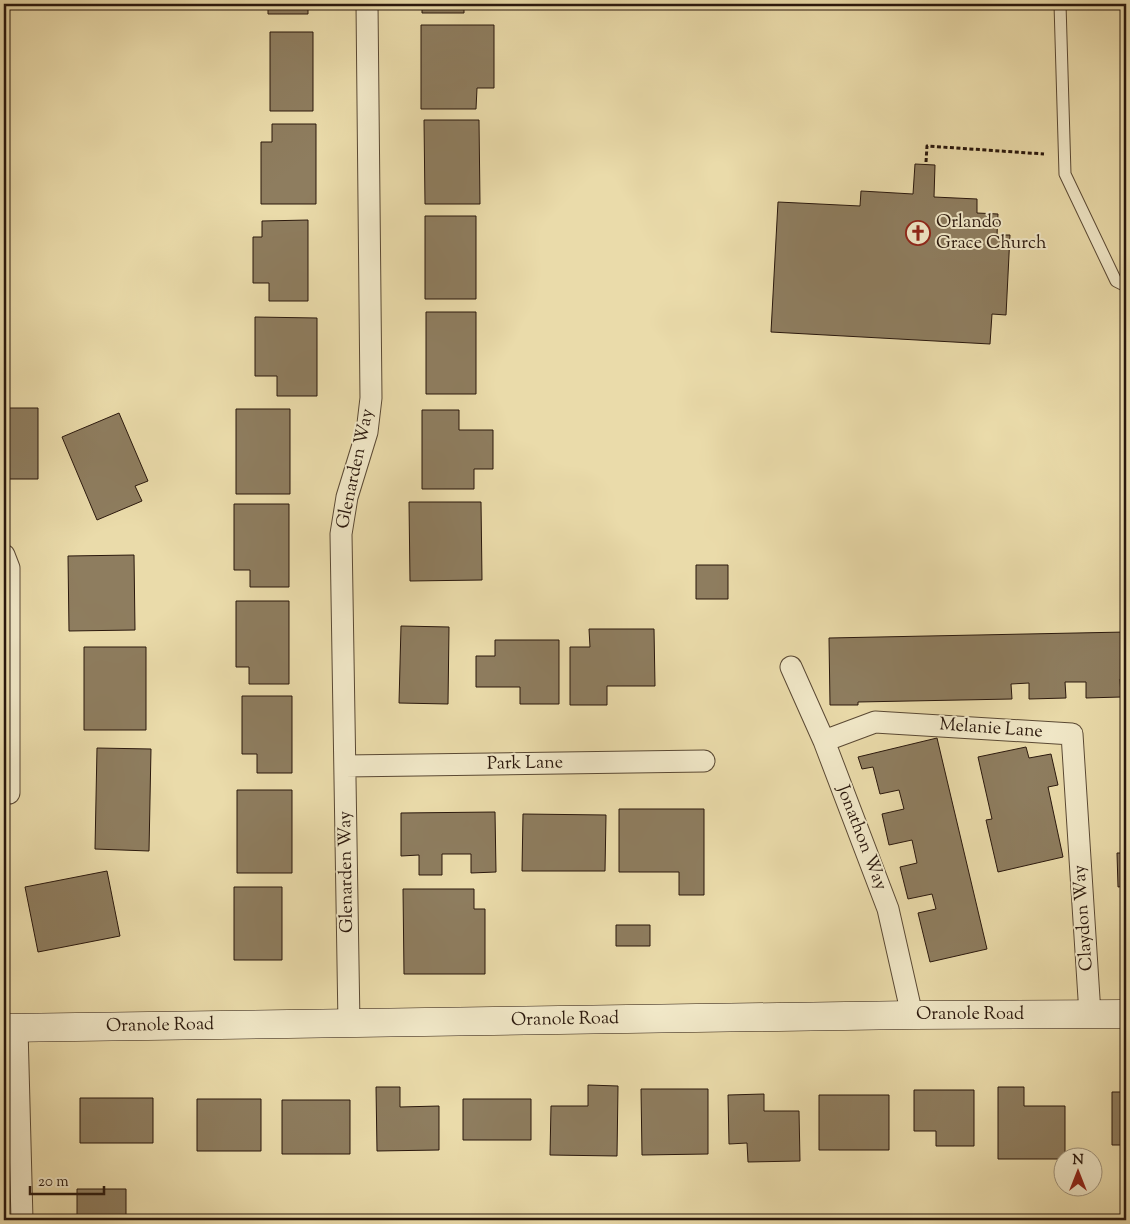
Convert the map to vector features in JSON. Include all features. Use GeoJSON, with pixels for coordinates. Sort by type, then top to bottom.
{"type":"FeatureCollection","features":[{"type":"Feature","properties":{"kind":"street","name":"Glenarden Way"},"geometry":{"type":"LineString","coordinates":[[349,1024],[342,534],[346,497],[367,432],[371,398],[367,4]]}},
{"type":"Feature","properties":{"kind":"street"},"geometry":{"type":"LineString","coordinates":[[4,555],[9,568],[9,793]]}},
{"type":"Feature","properties":{"kind":"street","name":"Jonathon Way"},"geometry":{"type":"LineString","coordinates":[[791,667],[824,740],[888,909],[912,1015]]}},
{"type":"Feature","properties":{"kind":"street","name":"Melanie Lane"},"geometry":{"type":"LineString","coordinates":[[824,740],[875,722],[1072,734],[1078,822]]}},
{"type":"Feature","properties":{"kind":"street","name":"Park Lane"},"geometry":{"type":"LineString","coordinates":[[345,766],[704,761]]}},
{"type":"Feature","properties":{"kind":"street","name":"Claydon Way"},"geometry":{"type":"LineString","coordinates":[[1078,822],[1090,1014]]}},
{"type":"Feature","properties":{"kind":"street","name":"Oranole Road"},"geometry":{"type":"LineString","coordinates":[[10,1028],[912,1015],[1126,1014]]}},
{"type":"Feature","properties":{"kind":"street"},"geometry":{"type":"LineString","coordinates":[[10,1028],[22,1220]]}},
{"type":"Feature","properties":{"kind":"lane"},"geometry":{"type":"LineString","coordinates":[[1060,4],[1065,174],[1116,281],[1126,286]]}},
{"type":"Feature","properties":{"kind":"path"},"geometry":{"type":"LineString","coordinates":[[926,162],[927,146],[1044,154]]}},
{"type":"Feature","properties":{"kind":"building"},"geometry":{"type":"Polygon","coordinates":[[[268,4],[308,4],[308,14],[268,14],[268,4]]]}},
{"type":"Feature","properties":{"kind":"building"},"geometry":{"type":"Polygon","coordinates":[[[422,4],[464,4],[464,13],[422,13],[422,4]]]}},
{"type":"Feature","properties":{"kind":"building"},"geometry":{"type":"Polygon","coordinates":[[[421,25],[494,25],[494,88],[477,88],[476,109],[421,109],[421,25]]]}},
{"type":"Feature","properties":{"kind":"building"},"geometry":{"type":"Polygon","coordinates":[[[270,32],[313,32],[313,111],[270,111],[270,32]]]}},
{"type":"Feature","properties":{"kind":"building"},"geometry":{"type":"Polygon","coordinates":[[[424,120],[479,120],[480,204],[425,204],[424,120]]]}},
{"type":"Feature","properties":{"kind":"building"},"geometry":{"type":"Polygon","coordinates":[[[272,124],[316,124],[316,204],[261,204],[261,142],[272,142],[272,124]]]}},
{"type":"Feature","properties":{"kind":"building"},"geometry":{"type":"Polygon","coordinates":[[[915,164],[935,165],[934,197],[977,199],[977,213],[998,214],[997,235],[1010,235],[1006,315],[992,314],[990,344],[771,332],[778,202],[860,206],[861,191],[913,194],[915,164]]]}},
{"type":"Feature","properties":{"kind":"building"},"geometry":{"type":"Polygon","coordinates":[[[425,216],[476,216],[476,299],[425,299],[425,216]]]}},
{"type":"Feature","properties":{"kind":"building"},"geometry":{"type":"Polygon","coordinates":[[[308,220],[308,301],[269,301],[269,283],[253,283],[253,237],[262,237],[262,221],[308,220]]]}},
{"type":"Feature","properties":{"kind":"building"},"geometry":{"type":"Polygon","coordinates":[[[4,242],[7,242],[7,277],[4,277],[4,242]]]}},
{"type":"Feature","properties":{"kind":"building"},"geometry":{"type":"Polygon","coordinates":[[[426,312],[476,312],[476,394],[426,394],[426,312]]]}},
{"type":"Feature","properties":{"kind":"building"},"geometry":{"type":"Polygon","coordinates":[[[255,317],[317,318],[317,396],[277,396],[277,376],[255,376],[255,317]]]}},
{"type":"Feature","properties":{"kind":"building"},"geometry":{"type":"Polygon","coordinates":[[[4,408],[38,408],[38,479],[4,479],[4,408]]]}},
{"type":"Feature","properties":{"kind":"building"},"geometry":{"type":"Polygon","coordinates":[[[236,409],[290,409],[290,494],[236,494],[236,409]]]}},
{"type":"Feature","properties":{"kind":"building"},"geometry":{"type":"Polygon","coordinates":[[[422,410],[459,410],[459,430],[493,430],[493,469],[474,469],[474,489],[422,489],[422,410]]]}},
{"type":"Feature","properties":{"kind":"building"},"geometry":{"type":"Polygon","coordinates":[[[119,413],[148,481],[135,486],[142,501],[97,520],[62,437],[119,413]]]}},
{"type":"Feature","properties":{"kind":"building"},"geometry":{"type":"Polygon","coordinates":[[[409,502],[481,502],[482,580],[410,581],[409,502]]]}},
{"type":"Feature","properties":{"kind":"building"},"geometry":{"type":"Polygon","coordinates":[[[234,504],[289,504],[289,587],[250,587],[250,570],[234,570],[234,504]]]}},
{"type":"Feature","properties":{"kind":"building"},"geometry":{"type":"Polygon","coordinates":[[[134,555],[135,630],[69,631],[68,556],[134,555]]]}},
{"type":"Feature","properties":{"kind":"building"},"geometry":{"type":"Polygon","coordinates":[[[696,565],[728,565],[728,599],[696,599],[696,565]]]}},
{"type":"Feature","properties":{"kind":"building"},"geometry":{"type":"Polygon","coordinates":[[[236,601],[289,601],[289,684],[249,684],[249,667],[236,667],[236,601]]]}},
{"type":"Feature","properties":{"kind":"building"},"geometry":{"type":"Polygon","coordinates":[[[401,626],[449,627],[448,704],[399,703],[401,626]]]}},
{"type":"Feature","properties":{"kind":"building"},"geometry":{"type":"Polygon","coordinates":[[[589,629],[654,629],[655,686],[607,686],[607,705],[570,705],[570,647],[590,647],[589,629]]]}},
{"type":"Feature","properties":{"kind":"building"},"geometry":{"type":"Polygon","coordinates":[[[1126,632],[1126,678],[1120,679],[1121,697],[1086,698],[1086,682],[1065,682],[1066,698],[1029,699],[1029,683],[1011,684],[1012,699],[858,702],[858,705],[830,705],[829,638],[1126,632]]]}},
{"type":"Feature","properties":{"kind":"building"},"geometry":{"type":"Polygon","coordinates":[[[495,640],[559,640],[559,704],[520,704],[520,687],[476,687],[476,656],[495,656],[495,640]]]}},
{"type":"Feature","properties":{"kind":"building"},"geometry":{"type":"Polygon","coordinates":[[[84,647],[146,647],[146,730],[84,730],[84,647]]]}},
{"type":"Feature","properties":{"kind":"building"},"geometry":{"type":"Polygon","coordinates":[[[242,696],[292,696],[292,773],[257,773],[257,754],[242,754],[242,696]]]}},
{"type":"Feature","properties":{"kind":"building"},"geometry":{"type":"Polygon","coordinates":[[[1124,733],[1126,733],[1126,820],[1124,733]]]}},
{"type":"Feature","properties":{"kind":"building"},"geometry":{"type":"Polygon","coordinates":[[[937,738],[987,949],[930,962],[918,913],[936,909],[932,894],[908,899],[900,867],[917,863],[912,840],[889,845],[882,814],[904,809],[899,790],[880,794],[873,767],[862,769],[858,757],[937,738]]]}},
{"type":"Feature","properties":{"kind":"building"},"geometry":{"type":"Polygon","coordinates":[[[1026,747],[1029,758],[1051,754],[1058,785],[1048,787],[1063,857],[998,872],[986,820],[992,819],[978,757],[1026,747]]]}},
{"type":"Feature","properties":{"kind":"building"},"geometry":{"type":"Polygon","coordinates":[[[97,748],[151,749],[149,851],[95,849],[97,748]]]}},
{"type":"Feature","properties":{"kind":"building"},"geometry":{"type":"Polygon","coordinates":[[[237,790],[292,790],[292,873],[237,873],[237,790]]]}},
{"type":"Feature","properties":{"kind":"building"},"geometry":{"type":"Polygon","coordinates":[[[619,809],[704,809],[704,895],[679,895],[679,872],[619,872],[619,809]]]}},
{"type":"Feature","properties":{"kind":"building"},"geometry":{"type":"Polygon","coordinates":[[[495,812],[496,872],[471,873],[471,854],[442,854],[442,875],[419,875],[419,855],[401,856],[401,813],[495,812]]]}},
{"type":"Feature","properties":{"kind":"building"},"geometry":{"type":"Polygon","coordinates":[[[523,814],[606,815],[605,871],[522,871],[523,814]]]}},
{"type":"Feature","properties":{"kind":"building"},"geometry":{"type":"Polygon","coordinates":[[[1117,853],[1126,853],[1126,886],[1118,887],[1117,853]]]}},
{"type":"Feature","properties":{"kind":"building"},"geometry":{"type":"Polygon","coordinates":[[[107,871],[120,936],[38,952],[25,887],[107,871]]]}},
{"type":"Feature","properties":{"kind":"building"},"geometry":{"type":"Polygon","coordinates":[[[234,887],[282,887],[282,960],[234,960],[234,887]]]}},
{"type":"Feature","properties":{"kind":"building"},"geometry":{"type":"Polygon","coordinates":[[[403,889],[474,889],[474,909],[485,909],[485,974],[404,974],[403,889]]]}},
{"type":"Feature","properties":{"kind":"building"},"geometry":{"type":"Polygon","coordinates":[[[616,925],[650,925],[650,946],[616,946],[616,925]]]}},
{"type":"Feature","properties":{"kind":"building"},"geometry":{"type":"Polygon","coordinates":[[[588,1085],[618,1086],[617,1156],[550,1155],[551,1106],[588,1106],[588,1085]]]}},
{"type":"Feature","properties":{"kind":"building"},"geometry":{"type":"Polygon","coordinates":[[[376,1087],[400,1087],[400,1107],[439,1106],[439,1150],[377,1151],[376,1087]]]}},
{"type":"Feature","properties":{"kind":"building"},"geometry":{"type":"Polygon","coordinates":[[[998,1087],[1024,1087],[1024,1106],[1065,1106],[1065,1146],[1052,1146],[1052,1159],[998,1159],[998,1087]]]}},
{"type":"Feature","properties":{"kind":"building"},"geometry":{"type":"Polygon","coordinates":[[[641,1089],[708,1089],[708,1154],[642,1155],[641,1089]]]}},
{"type":"Feature","properties":{"kind":"building"},"geometry":{"type":"Polygon","coordinates":[[[914,1090],[974,1090],[974,1146],[936,1146],[936,1131],[914,1131],[914,1090]]]}},
{"type":"Feature","properties":{"kind":"building"},"geometry":{"type":"Polygon","coordinates":[[[1112,1092],[1126,1092],[1126,1145],[1112,1145],[1112,1092]]]}},
{"type":"Feature","properties":{"kind":"building"},"geometry":{"type":"Polygon","coordinates":[[[764,1094],[764,1111],[799,1111],[800,1161],[748,1162],[747,1143],[729,1144],[728,1095],[764,1094]]]}},
{"type":"Feature","properties":{"kind":"building"},"geometry":{"type":"Polygon","coordinates":[[[819,1095],[889,1095],[889,1150],[819,1150],[819,1095]]]}},
{"type":"Feature","properties":{"kind":"building"},"geometry":{"type":"Polygon","coordinates":[[[80,1098],[153,1098],[153,1143],[80,1143],[80,1098]]]}},
{"type":"Feature","properties":{"kind":"building"},"geometry":{"type":"Polygon","coordinates":[[[197,1099],[261,1099],[261,1151],[197,1151],[197,1099]]]}},
{"type":"Feature","properties":{"kind":"building"},"geometry":{"type":"Polygon","coordinates":[[[463,1099],[531,1099],[531,1140],[463,1140],[463,1099]]]}},
{"type":"Feature","properties":{"kind":"building"},"geometry":{"type":"Polygon","coordinates":[[[282,1100],[350,1100],[350,1154],[282,1154],[282,1100]]]}},
{"type":"Feature","properties":{"kind":"building"},"geometry":{"type":"Polygon","coordinates":[[[77,1189],[126,1189],[126,1220],[77,1220],[77,1189]]]}},
{"type":"Feature","properties":{"kind":"place","name":"Orlando Grace Church"},"geometry":{"type":"Point","coordinates":[918,233]}}]}
